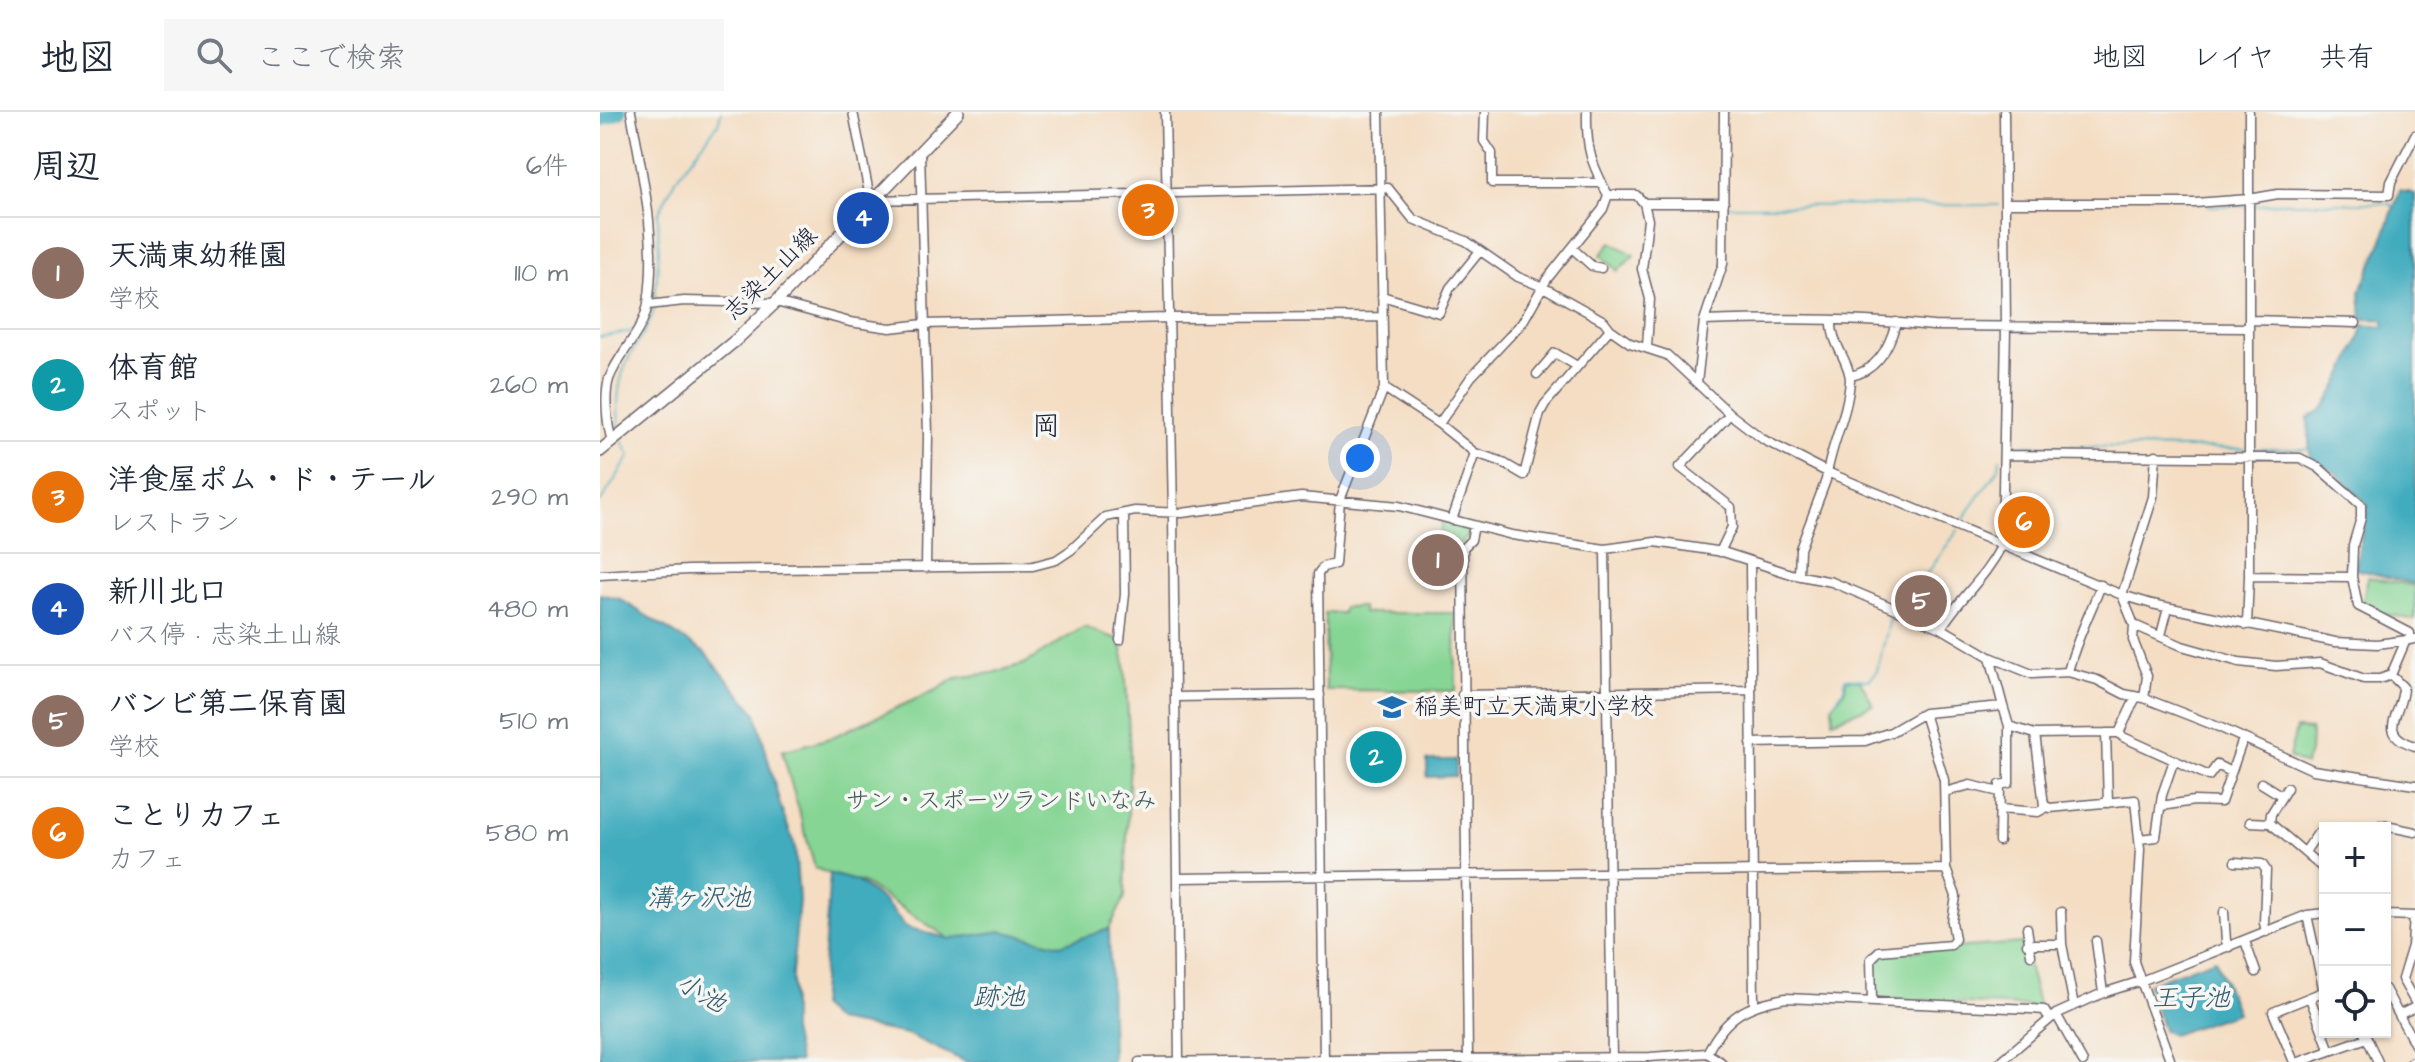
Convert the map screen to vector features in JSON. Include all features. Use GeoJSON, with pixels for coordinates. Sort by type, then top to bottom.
{"type":"FeatureCollection","features":[{"type":"Feature","properties":{"kind":"main road","name":"志染土山線"},"geometry":{"type":"LineString","coordinates":[[600,451],[679,389],[775,302],[958,112]]}},
{"type":"Feature","properties":{"kind":"street"},"geometry":{"type":"LineString","coordinates":[[853,112],[872,202],[1388,188],[1413,219],[1466,241],[1518,277],[1543,287],[1604,321],[1630,343],[1667,355],[1753,434],[1827,472],[2122,595],[2168,608],[2335,642],[2377,644],[2410,640]]}},
{"type":"Feature","properties":{"kind":"street"},"geometry":{"type":"LineString","coordinates":[[1165,112],[1179,1062]]}},
{"type":"Feature","properties":{"kind":"street"},"geometry":{"type":"LineString","coordinates":[[1324,1061],[1318,574],[1323,567],[1335,564],[1340,500],[1384,388],[1379,112]]}},
{"type":"Feature","properties":{"kind":"street"},"geometry":{"type":"LineString","coordinates":[[1485,112],[1484,141],[1492,153],[1492,183],[1602,183]]}},
{"type":"Feature","properties":{"kind":"street"},"geometry":{"type":"LineString","coordinates":[[1439,424],[1471,377],[1522,323],[1543,287],[1603,209],[1608,195],[1591,160],[1587,141],[1587,112]]}},
{"type":"Feature","properties":{"kind":"street"},"geometry":{"type":"LineString","coordinates":[[1697,383],[1704,321],[1723,264],[1724,112]]}},
{"type":"Feature","properties":{"kind":"street"},"geometry":{"type":"LineString","coordinates":[[1941,628],[1957,603],[1989,570],[2002,545],[2006,327],[2004,112]]}},
{"type":"Feature","properties":{"kind":"street"},"geometry":{"type":"LineString","coordinates":[[2247,625],[2249,112]]}},
{"type":"Feature","properties":{"kind":"street"},"geometry":{"type":"LineString","coordinates":[[612,441],[608,381],[653,304],[651,234],[632,114]]}},
{"type":"Feature","properties":{"kind":"street"},"geometry":{"type":"LineString","coordinates":[[2005,203],[2195,203],[2278,194],[2389,195],[2391,182],[2415,135]]}},
{"type":"Feature","properties":{"kind":"street"},"geometry":{"type":"LineString","coordinates":[[920,152],[928,434],[926,568]]}},
{"type":"Feature","properties":{"kind":"street"},"geometry":{"type":"LineString","coordinates":[[1608,195],[1636,195],[1644,203],[1648,220],[1642,269],[1650,299],[1647,347]]}},
{"type":"Feature","properties":{"kind":"street"},"geometry":{"type":"LineString","coordinates":[[1644,203],[1724,203]]}},
{"type":"Feature","properties":{"kind":"street"},"geometry":{"type":"LineString","coordinates":[[1572,248],[1592,266],[1601,268]]}},
{"type":"Feature","properties":{"kind":"street"},"geometry":{"type":"LineString","coordinates":[[1382,296],[1439,313],[1450,288],[1480,251]]}},
{"type":"Feature","properties":{"kind":"street"},"geometry":{"type":"LineString","coordinates":[[653,304],[684,301],[775,302],[890,328],[924,324],[1169,318],[1382,317]]}},
{"type":"Feature","properties":{"kind":"street"},"geometry":{"type":"LineString","coordinates":[[1704,321],[1832,320],[2006,327],[2356,323]]}},
{"type":"Feature","properties":{"kind":"street"},"geometry":{"type":"LineString","coordinates":[[1799,575],[1800,549],[1846,408],[1850,376],[1831,331],[1832,320]]}},
{"type":"Feature","properties":{"kind":"street"},"geometry":{"type":"LineString","coordinates":[[1850,376],[1872,367],[1887,348],[1896,322]]}},
{"type":"Feature","properties":{"kind":"street"},"geometry":{"type":"LineString","coordinates":[[1384,388],[1439,424],[1475,453],[1500,461],[1524,475],[1540,413],[1562,382],[1610,329]]}},
{"type":"Feature","properties":{"kind":"street"},"geometry":{"type":"LineString","coordinates":[[1537,374],[1555,353],[1577,366]]}},
{"type":"Feature","properties":{"kind":"street"},"geometry":{"type":"LineString","coordinates":[[1720,552],[1732,527],[1731,507],[1680,467],[1730,414]]}},
{"type":"Feature","properties":{"kind":"street"},"geometry":{"type":"LineString","coordinates":[[1452,520],[1475,453]]}},
{"type":"Feature","properties":{"kind":"street"},"geometry":{"type":"LineString","coordinates":[[2005,455],[2300,458],[2319,468],[2361,505],[2361,518],[2353,545],[2352,577],[2358,606],[2410,633],[2410,640],[2391,675],[2364,679],[2320,663],[2276,666],[2239,662],[2182,646],[2134,625]]}},
{"type":"Feature","properties":{"kind":"street"},"geometry":{"type":"LineString","coordinates":[[2119,733],[2140,698],[2147,676],[2133,640],[2134,625],[2122,595],[2153,497],[2156,455]]}},
{"type":"Feature","properties":{"kind":"street"},"geometry":{"type":"LineString","coordinates":[[600,575],[688,570],[1033,566],[1056,560],[1071,550],[1106,517],[1135,511],[1173,513],[1301,497],[1399,506],[1512,535],[1605,549],[1655,542],[1720,552],[1832,582],[1941,628],[1990,657],[2032,674],[2068,672],[2097,680],[2124,694],[2320,772],[2415,785]]}},
{"type":"Feature","properties":{"kind":"street"},"geometry":{"type":"LineString","coordinates":[[1120,640],[1125,594],[1124,514]]}},
{"type":"Feature","properties":{"kind":"street"},"geometry":{"type":"LineString","coordinates":[[1468,1060],[1462,695],[1463,548],[1471,540],[1474,526]]}},
{"type":"Feature","properties":{"kind":"street"},"geometry":{"type":"LineString","coordinates":[[1605,549],[1612,1059]]}},
{"type":"Feature","properties":{"kind":"street"},"geometry":{"type":"LineString","coordinates":[[1750,562],[1754,1005]]}},
{"type":"Feature","properties":{"kind":"street"},"geometry":{"type":"LineString","coordinates":[[2249,576],[2352,577]]}},
{"type":"Feature","properties":{"kind":"street"},"geometry":{"type":"LineString","coordinates":[[2068,672],[2073,651],[2084,632],[2101,585]]}},
{"type":"Feature","properties":{"kind":"street"},"geometry":{"type":"LineString","coordinates":[[2161,635],[2168,608]]}},
{"type":"Feature","properties":{"kind":"street"},"geometry":{"type":"LineString","coordinates":[[1990,657],[2009,726],[2009,783],[2000,785],[1999,841]]}},
{"type":"Feature","properties":{"kind":"street"},"geometry":{"type":"LineString","coordinates":[[2391,675],[2403,687],[2394,716],[2393,732],[2401,740],[2415,746]]}},
{"type":"Feature","properties":{"kind":"street"},"geometry":{"type":"LineString","coordinates":[[1462,695],[1750,690]]}},
{"type":"Feature","properties":{"kind":"street"},"geometry":{"type":"LineString","coordinates":[[1175,697],[1320,695]]}},
{"type":"Feature","properties":{"kind":"street"},"geometry":{"type":"LineString","coordinates":[[1936,699],[1940,711]]}},
{"type":"Feature","properties":{"kind":"street"},"geometry":{"type":"LineString","coordinates":[[1751,743],[1865,741],[1891,732],[1924,713],[2003,706]]}},
{"type":"Feature","properties":{"kind":"street"},"geometry":{"type":"LineString","coordinates":[[1872,1000],[1873,954],[1951,945],[1955,939],[1952,922],[1956,896],[1946,869],[1944,780],[1924,713]]}},
{"type":"Feature","properties":{"kind":"street"},"geometry":{"type":"LineString","coordinates":[[2009,726],[2035,734],[2119,733],[2209,776],[2217,765],[2231,772]]}},
{"type":"Feature","properties":{"kind":"street"},"geometry":{"type":"LineString","coordinates":[[2106,733],[2108,803]]}},
{"type":"Feature","properties":{"kind":"street"},"geometry":{"type":"LineString","coordinates":[[2035,734],[2044,805],[2047,807]]}},
{"type":"Feature","properties":{"kind":"street"},"geometry":{"type":"LineString","coordinates":[[2161,806],[2194,801],[2221,802],[2243,739]]}},
{"type":"Feature","properties":{"kind":"street"},"geometry":{"type":"LineString","coordinates":[[2139,839],[2156,837],[2174,760]]}},
{"type":"Feature","properties":{"kind":"street"},"geometry":{"type":"LineString","coordinates":[[2261,783],[2284,792],[2271,814],[2270,823]]}},
{"type":"Feature","properties":{"kind":"street"},"geometry":{"type":"LineString","coordinates":[[1945,792],[1970,785],[2000,792]]}},
{"type":"Feature","properties":{"kind":"street"},"geometry":{"type":"LineString","coordinates":[[2000,809],[2038,812],[2047,807],[2135,800],[2139,839],[2134,962],[2171,1062]]}},
{"type":"Feature","properties":{"kind":"street"},"geometry":{"type":"LineString","coordinates":[[2250,822],[2270,823],[2319,865]]}},
{"type":"Feature","properties":{"kind":"street"},"geometry":{"type":"LineString","coordinates":[[2391,827],[2415,832]]}},
{"type":"Feature","properties":{"kind":"street"},"geometry":{"type":"LineString","coordinates":[[2305,852],[2318,833]]}},
{"type":"Feature","properties":{"kind":"street"},"geometry":{"type":"LineString","coordinates":[[2240,865],[2262,864],[2266,870],[2266,932]]}},
{"type":"Feature","properties":{"kind":"street"},"geometry":{"type":"LineString","coordinates":[[1177,878],[1946,869]]}},
{"type":"Feature","properties":{"kind":"street"},"geometry":{"type":"LineString","coordinates":[[2061,912],[2062,944],[2074,1006]]}},
{"type":"Feature","properties":{"kind":"street"},"geometry":{"type":"LineString","coordinates":[[2224,912],[2229,947]]}},
{"type":"Feature","properties":{"kind":"street"},"geometry":{"type":"LineString","coordinates":[[2000,1062],[2052,1016],[2103,993],[2307,915],[2319,914]]}},
{"type":"Feature","properties":{"kind":"street"},"geometry":{"type":"LineString","coordinates":[[2307,915],[2319,966]]}},
{"type":"Feature","properties":{"kind":"street"},"geometry":{"type":"LineString","coordinates":[[2391,915],[2414,916],[2412,946],[2402,979],[2415,1004],[2399,1015]]}},
{"type":"Feature","properties":{"kind":"street"},"geometry":{"type":"LineString","coordinates":[[2027,928],[2031,955]]}},
{"type":"Feature","properties":{"kind":"street"},"geometry":{"type":"LineString","coordinates":[[2096,941],[2103,993]]}},
{"type":"Feature","properties":{"kind":"street"},"geometry":{"type":"LineString","coordinates":[[2245,941],[2256,972]]}},
{"type":"Feature","properties":{"kind":"street"},"geometry":{"type":"LineString","coordinates":[[2027,944],[2062,944]]}},
{"type":"Feature","properties":{"kind":"street"},"geometry":{"type":"LineString","coordinates":[[2319,994],[2273,1012],[2296,1062],[2359,1038]]}},
{"type":"Feature","properties":{"kind":"street"},"geometry":{"type":"LineString","coordinates":[[1707,1053],[1724,1025],[1754,1005],[1786,998],[1872,1000],[2044,1010],[2052,1016],[2083,1062]]}},
{"type":"Feature","properties":{"kind":"street"},"geometry":{"type":"LineString","coordinates":[[2310,998],[2330,1051]]}},
{"type":"Feature","properties":{"kind":"street"},"geometry":{"type":"LineString","coordinates":[[2391,1000],[2415,1045]]}},
{"type":"Feature","properties":{"kind":"street"},"geometry":{"type":"LineString","coordinates":[[2367,1038],[2378,1062]]}},
{"type":"Feature","properties":{"kind":"street"},"geometry":{"type":"LineString","coordinates":[[1139,1062],[1650,1060],[1707,1053],[1721,1062]]}},
{"type":"Feature","properties":{"kind":"green space"},"geometry":{"type":"Polygon","coordinates":[[[1611,242],[1634,255],[1618,271],[1601,255],[1611,242]]]}},
{"type":"Feature","properties":{"kind":"green space"},"geometry":{"type":"Polygon","coordinates":[[[1442,521],[1470,527],[1470,535],[1459,545],[1439,539],[1442,521]]]}},
{"type":"Feature","properties":{"kind":"green space"},"geometry":{"type":"Polygon","coordinates":[[[2368,577],[2415,586],[2415,620],[2372,611],[2362,605],[2368,577]]]}},
{"type":"Feature","properties":{"kind":"green space"},"geometry":{"type":"Polygon","coordinates":[[[1343,607],[1362,607],[1363,613],[1455,613],[1456,691],[1326,690],[1325,613],[1342,613],[1343,607]]]}},
{"type":"Feature","properties":{"kind":"green space","name":"サン・スポーツランドいなみ"},"geometry":{"type":"Polygon","coordinates":[[[1084,627],[1120,640],[1125,663],[1130,752],[1125,897],[1109,929],[1060,945],[1002,931],[950,939],[863,883],[815,868],[782,751],[830,738],[956,678],[1024,664],[1084,627]]]}},
{"type":"Feature","properties":{"kind":"green space"},"geometry":{"type":"Polygon","coordinates":[[[1846,679],[1860,680],[1873,705],[1833,721],[1832,706],[1845,690],[1846,679]]]}},
{"type":"Feature","properties":{"kind":"green space"},"geometry":{"type":"Polygon","coordinates":[[[2296,729],[2311,730],[2310,753],[2305,765],[2289,757],[2296,729]]]}},
{"type":"Feature","properties":{"kind":"green space"},"geometry":{"type":"Polygon","coordinates":[[[2022,943],[2039,1007],[1874,998],[1874,957],[1880,953],[2022,943]]]}},
{"type":"Feature","properties":{"kind":"water"},"geometry":{"type":"Polygon","coordinates":[[[2400,190],[2415,194],[2415,584],[2355,569],[2368,505],[2336,473],[2310,457],[2308,418],[2322,409],[2334,392],[2363,325],[2385,327],[2383,320],[2362,319],[2360,292],[2400,190]]]}},
{"type":"Feature","properties":{"kind":"water","name":"溝ヶ沢池"},"geometry":{"type":"Polygon","coordinates":[[[600,594],[620,599],[705,653],[756,713],[780,805],[795,846],[799,900],[792,974],[792,1031],[799,1062],[600,1062],[600,594]]]}},
{"type":"Feature","properties":{"kind":"water"},"geometry":{"type":"Polygon","coordinates":[[[1427,760],[1456,760],[1456,776],[1427,777],[1427,760]]]}},
{"type":"Feature","properties":{"kind":"water","name":"跡池"},"geometry":{"type":"Polygon","coordinates":[[[830,874],[856,881],[885,902],[906,927],[950,939],[1002,931],[1060,945],[1109,929],[1112,1062],[966,1062],[907,1034],[836,1021],[820,1007],[830,874]]]}},
{"type":"Feature","properties":{"kind":"water","name":"王子池"},"geometry":{"type":"Polygon","coordinates":[[[2215,959],[2237,1013],[2172,1035],[2163,1030],[2148,984],[2215,959]]]}},
{"type":"Feature","properties":{"kind":"waterway"},"geometry":{"type":"LineString","coordinates":[[600,120],[620,112]]}},
{"type":"Feature","properties":{"kind":"waterway"},"geometry":{"type":"LineString","coordinates":[[655,300],[658,214],[675,180],[718,124],[721,112]]}},
{"type":"Feature","properties":{"kind":"waterway"},"geometry":{"type":"LineString","coordinates":[[2253,206],[2278,203],[2387,203],[2393,206]]}},
{"type":"Feature","properties":{"kind":"waterway"},"geometry":{"type":"LineString","coordinates":[[1726,206],[1999,205]]}},
{"type":"Feature","properties":{"kind":"waterway"},"geometry":{"type":"LineString","coordinates":[[2209,206],[2247,206]]}},
{"type":"Feature","properties":{"kind":"waterway"},"geometry":{"type":"LineString","coordinates":[[619,428],[618,401],[622,375],[655,306]]}},
{"type":"Feature","properties":{"kind":"waterway"},"geometry":{"type":"LineString","coordinates":[[600,337],[634,331]]}},
{"type":"Feature","properties":{"kind":"waterway"},"geometry":{"type":"LineString","coordinates":[[600,503],[630,456],[622,441]]}},
{"type":"Feature","properties":{"kind":"waterway"},"geometry":{"type":"LineString","coordinates":[[2010,445],[2245,449]]}},
{"type":"Feature","properties":{"kind":"waterway"},"geometry":{"type":"LineString","coordinates":[[2251,449],[2309,449]]}},
{"type":"Feature","properties":{"kind":"waterway"},"geometry":{"type":"LineString","coordinates":[[1960,524],[1999,468],[2000,459]]}},
{"type":"Feature","properties":{"kind":"waterway"},"geometry":{"type":"LineString","coordinates":[[1894,603],[1929,571],[1958,530]]}},
{"type":"Feature","properties":{"kind":"waterway"},"geometry":{"type":"LineString","coordinates":[[1835,702],[1844,688],[1845,678],[1869,680],[1877,671],[1892,611]]}},
{"type":"Feature","properties":{"kind":"place","name":"洋食屋ポム・ド・テール"},"geometry":{"type":"Point","coordinates":[1148,210]}},
{"type":"Feature","properties":{"kind":"place","name":"新川北口"},"geometry":{"type":"Point","coordinates":[863,218]}},
{"type":"Feature","properties":{"kind":"place","name":"ことりカフェ"},"geometry":{"type":"Point","coordinates":[2024,522]}},
{"type":"Feature","properties":{"kind":"place","name":"天満東幼稚園"},"geometry":{"type":"Point","coordinates":[1438,560]}},
{"type":"Feature","properties":{"kind":"place","name":"バンビ第二保育園"},"geometry":{"type":"Point","coordinates":[1921,601]}},
{"type":"Feature","properties":{"kind":"place","name":"稲美町立天満東小学校"},"geometry":{"type":"Point","coordinates":[1392,707]}},
{"type":"Feature","properties":{"kind":"place","name":"体育館"},"geometry":{"type":"Point","coordinates":[1376,757]}},
{"type":"Feature","properties":{"kind":"district","name":"岡"},"geometry":{"type":"Point","coordinates":[1046,426]}},
{"type":"Feature","properties":{"kind":"water label","name":"小池"},"geometry":{"type":"Point","coordinates":[701,993]}}]}
